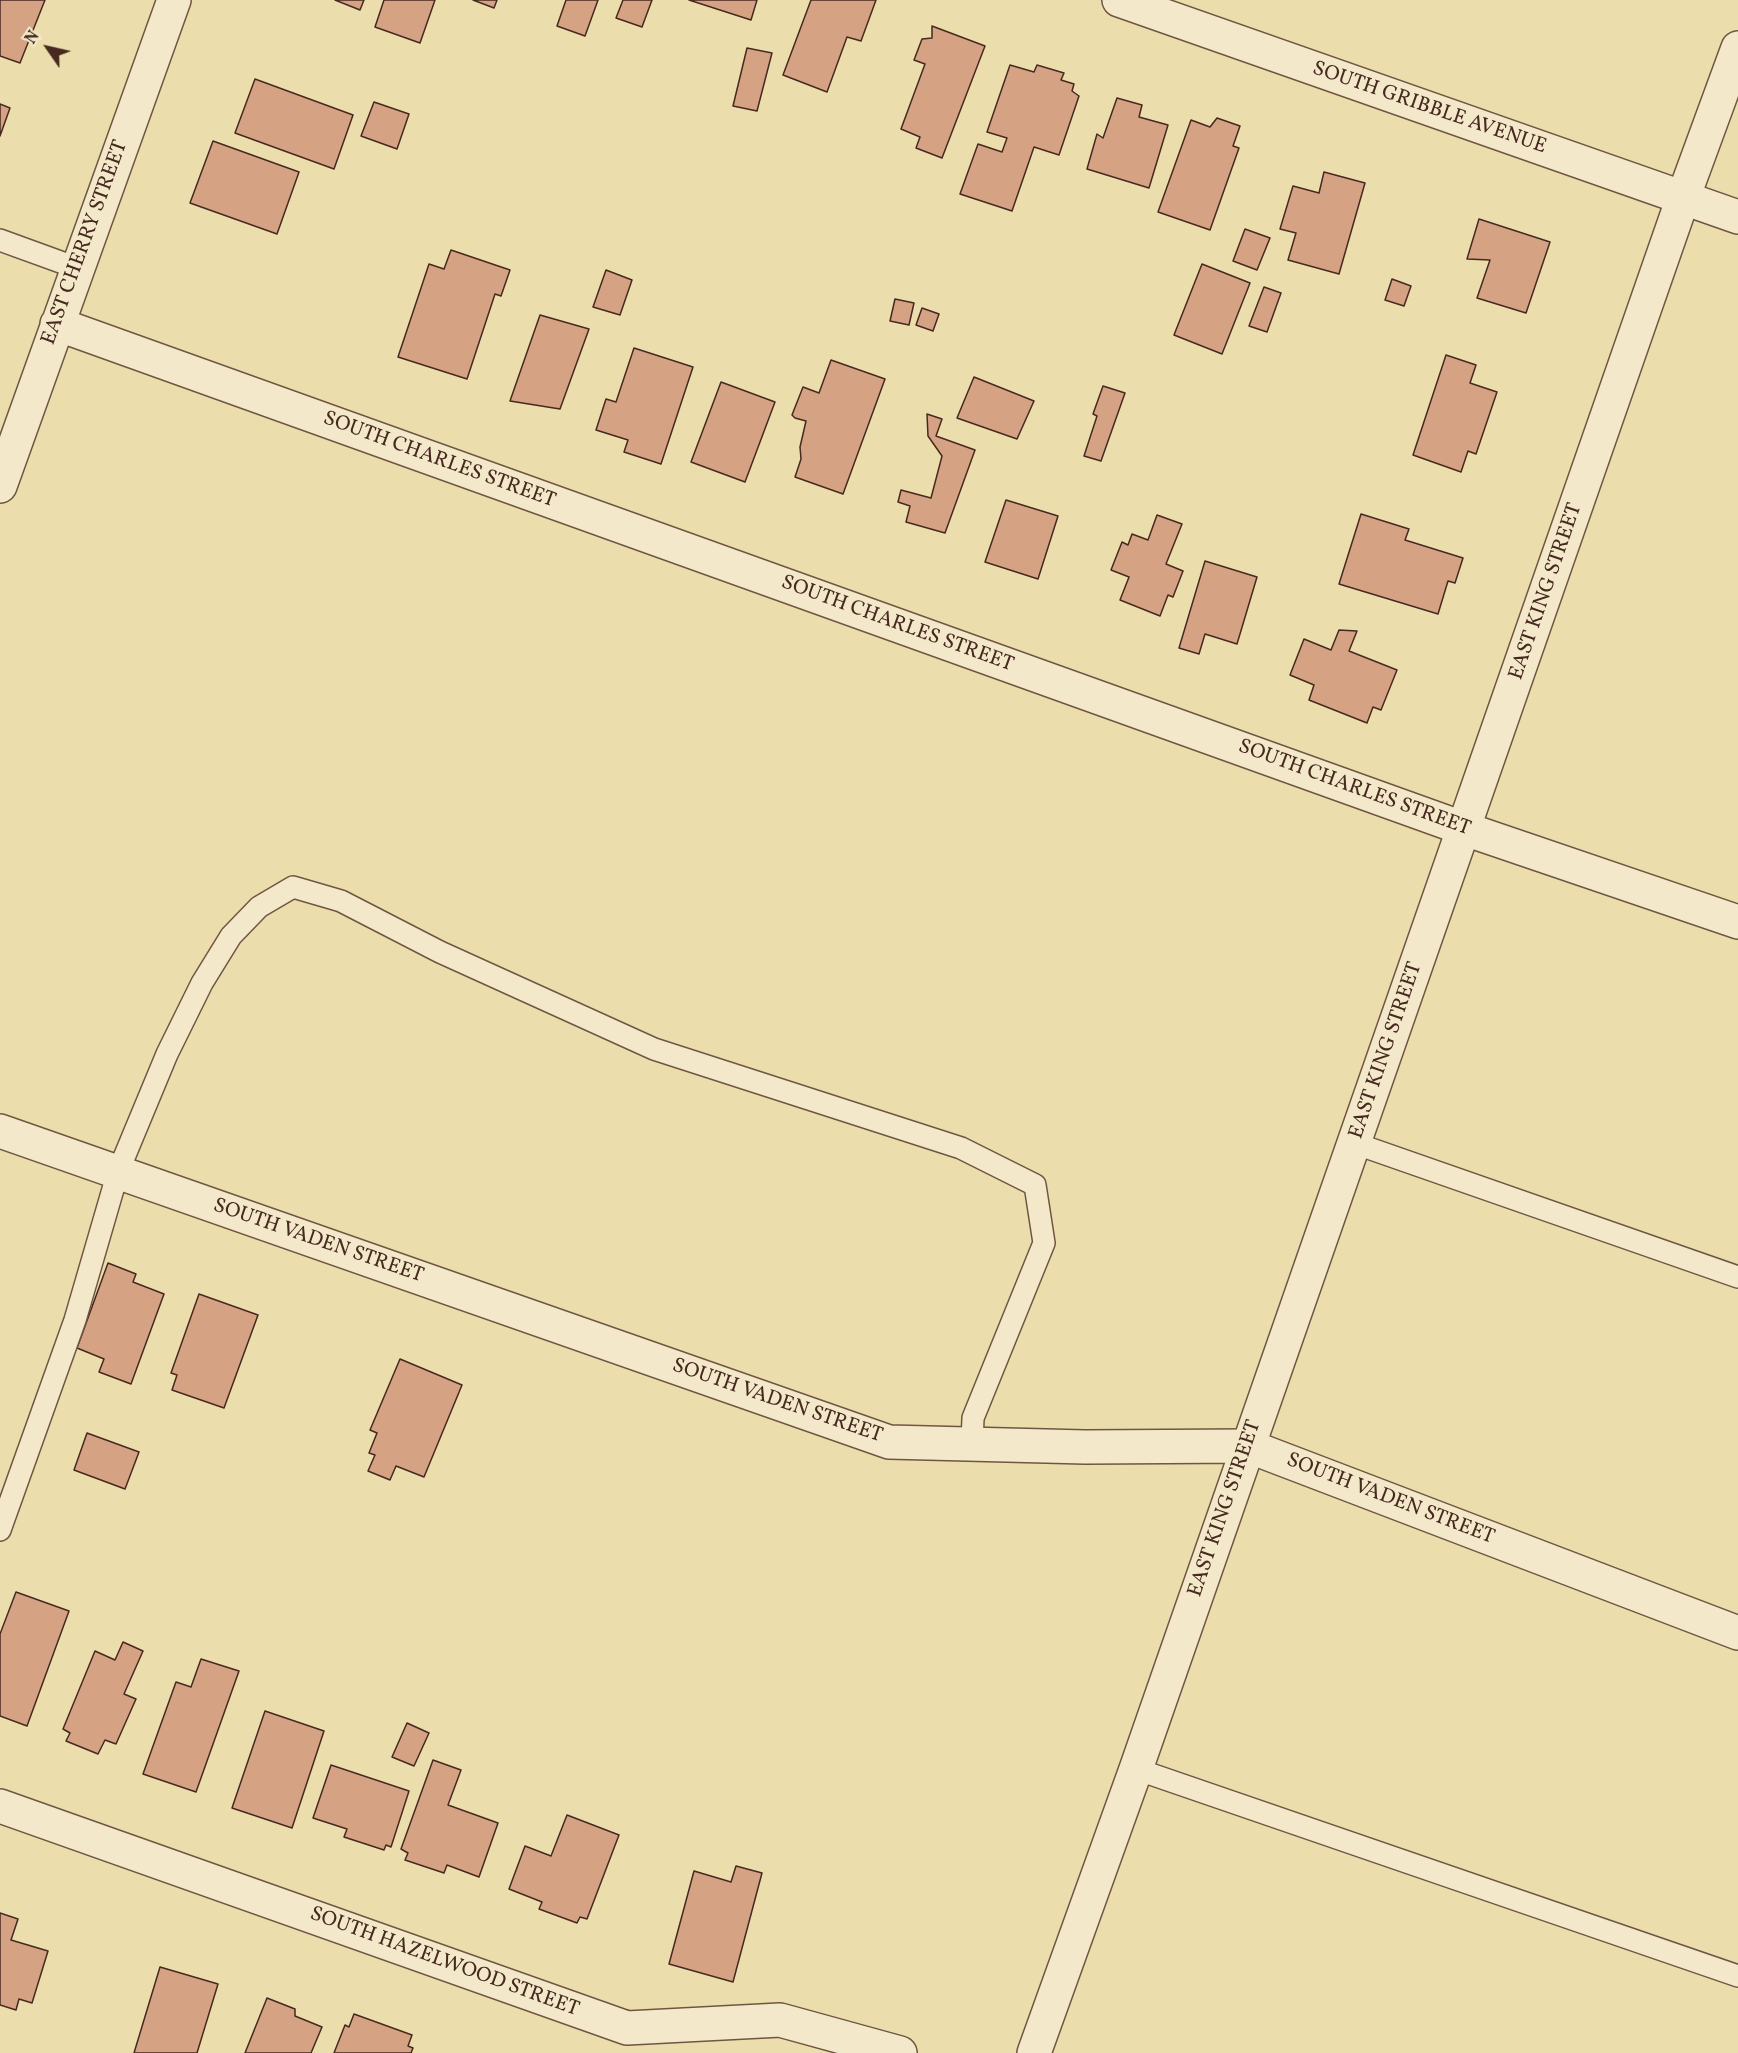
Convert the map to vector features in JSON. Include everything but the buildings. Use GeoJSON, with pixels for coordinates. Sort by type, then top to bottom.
{"type":"FeatureCollection","features":[{"type":"Feature","properties":{"kind":"street","name":"EAST CHERRY STREET"},"geometry":{"type":"LineString","coordinates":[[0,486],[174,0]]}},
{"type":"Feature","properties":{"kind":"street","name":"SOUTH GRIBBLE AVENUE"},"geometry":{"type":"LineString","coordinates":[[1119,0],[1738,217]]}},
{"type":"Feature","properties":{"kind":"street","name":"EAST KING STREET"},"geometry":{"type":"LineString","coordinates":[[1034,2053],[1136,1769],[1465,829],[1683,198],[1738,48]]}},
{"type":"Feature","properties":{"kind":"street","name":"SOUTH CHARLES STREET"},"geometry":{"type":"LineString","coordinates":[[57,324],[1465,829],[1738,922]]}},
{"type":"Feature","properties":{"kind":"street","name":"SOUTH VADEN STREET"},"geometry":{"type":"LineString","coordinates":[[0,1131],[889,1442],[1085,1447],[1248,1446],[1738,1633]]}},
{"type":"Feature","properties":{"kind":"street","name":"SOUTH HAZELWOOD STREET"},"geometry":{"type":"LineString","coordinates":[[0,1806],[627,2028],[780,2020],[900,2053]]}},
{"type":"Feature","properties":{"kind":"lane"},"geometry":{"type":"LineString","coordinates":[[0,240],[77,268]]}},
{"type":"Feature","properties":{"kind":"lane"},"geometry":{"type":"LineString","coordinates":[[0,1530],[75,1320],[118,1172],[167,1054],[202,983],[231,936],[259,907],[293,887],[341,901],[440,952],[654,1049],[952,1145],[1035,1185],[1044,1243],[974,1418],[972,1444]]}},
{"type":"Feature","properties":{"kind":"lane"},"geometry":{"type":"LineString","coordinates":[[1354,1143],[1738,1277]]}},
{"type":"Feature","properties":{"kind":"lane"},"geometry":{"type":"LineString","coordinates":[[1136,1769],[1738,1976]]}}]}
